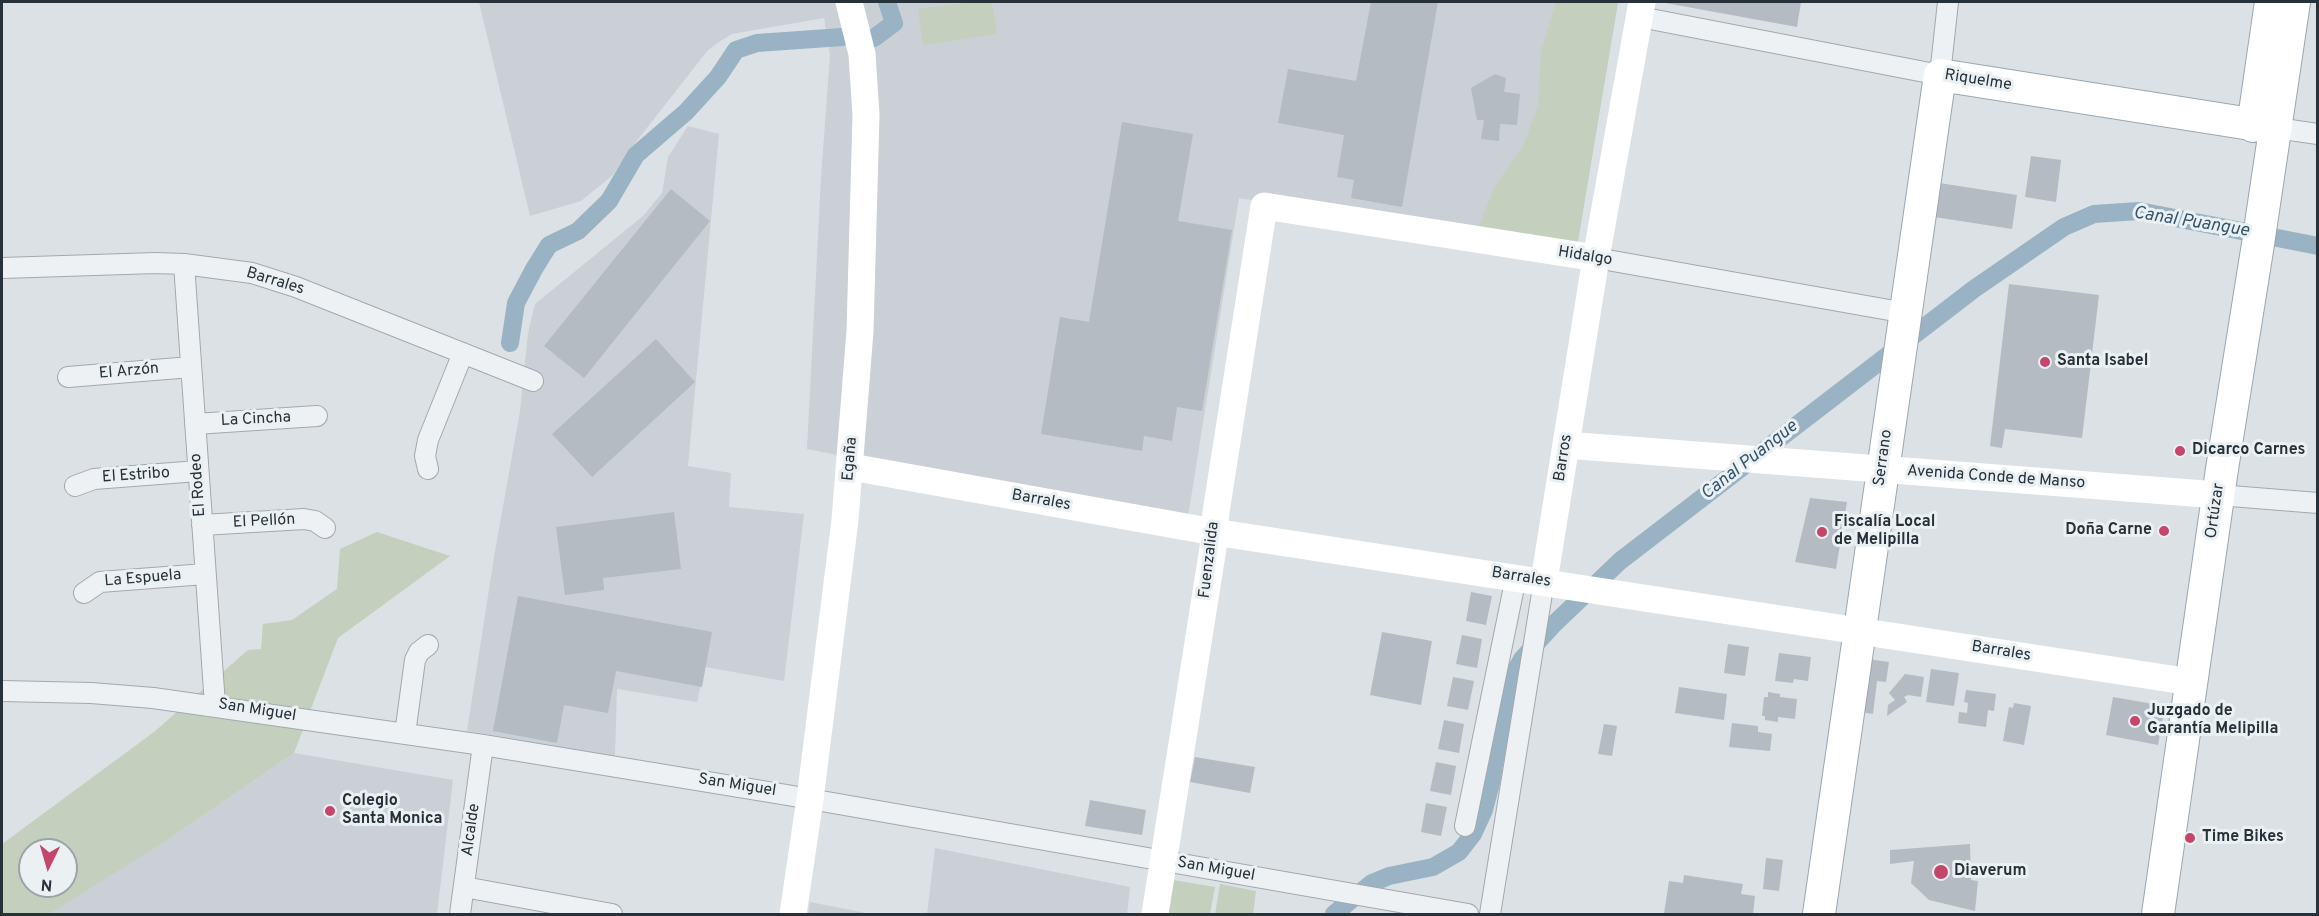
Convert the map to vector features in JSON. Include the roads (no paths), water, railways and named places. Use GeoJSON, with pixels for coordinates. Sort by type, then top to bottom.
{"type":"FeatureCollection","features":[{"type":"Feature","properties":{"kind":"main road","name":"Ortúzar"},"geometry":{"type":"LineString","coordinates":[[2158,915],[2218,495],[2259,236],[2271,2]]}},
{"type":"Feature","properties":{"kind":"main road","name":"Ortúzar"},"geometry":{"type":"LineString","coordinates":[[2264,127],[2294,2]]}},
{"type":"Feature","properties":{"kind":"main road","name":"Riquelme"},"geometry":{"type":"LineString","coordinates":[[1940,75],[2264,127]]}},
{"type":"Feature","properties":{"kind":"main road","name":"Serrano"},"geometry":{"type":"LineString","coordinates":[[1820,915],[1940,75]]}},
{"type":"Feature","properties":{"kind":"street","name":"Egaña"},"geometry":{"type":"LineString","coordinates":[[793,915],[810,799],[851,467],[860,331],[866,115],[862,54],[849,2]]}},
{"type":"Feature","properties":{"kind":"street","name":"Serrano"},"geometry":{"type":"LineString","coordinates":[[1940,75],[1948,2]]}},
{"type":"Feature","properties":{"kind":"street","name":"Riquelme"},"geometry":{"type":"LineString","coordinates":[[1641,9],[1940,75]]}},
{"type":"Feature","properties":{"kind":"street","name":"Barros"},"geometry":{"type":"LineString","coordinates":[[1490,915],[1596,258],[1641,9]]}},
{"type":"Feature","properties":{"kind":"street","name":"Riquelme"},"geometry":{"type":"LineString","coordinates":[[2264,127],[2318,135]]}},
{"type":"Feature","properties":{"kind":"street","name":"Hidalgo"},"geometry":{"type":"LineString","coordinates":[[1264,206],[1596,258],[1904,320]]}},
{"type":"Feature","properties":{"kind":"street","name":"Fuenzalida"},"geometry":{"type":"LineString","coordinates":[[1155,915],[1264,206]]}},
{"type":"Feature","properties":{"kind":"street","name":"Barrales"},"geometry":{"type":"LineString","coordinates":[[2,268],[126,263],[184,264],[238,270],[263,276],[533,381]]}},
{"type":"Feature","properties":{"kind":"street","name":"El Rodeo"},"geometry":{"type":"LineString","coordinates":[[184,264],[214,705]]}},
{"type":"Feature","properties":{"kind":"street"},"geometry":{"type":"LineString","coordinates":[[428,469],[426,448],[463,353]]}},
{"type":"Feature","properties":{"kind":"street","name":"El Arzón"},"geometry":{"type":"LineString","coordinates":[[68,377],[191,367]]}},
{"type":"Feature","properties":{"kind":"street","name":"La Cincha"},"geometry":{"type":"LineString","coordinates":[[195,423],[317,416]]}},
{"type":"Feature","properties":{"kind":"street","name":"Avenida Conde de Manso"},"geometry":{"type":"LineString","coordinates":[[1566,445],[2318,503]]}},
{"type":"Feature","properties":{"kind":"street","name":"Barrales"},"geometry":{"type":"LineString","coordinates":[[851,467],[1214,532],[2191,682]]}},
{"type":"Feature","properties":{"kind":"street","name":"El Estribo"},"geometry":{"type":"LineString","coordinates":[[75,486],[94,479],[198,471]]}},
{"type":"Feature","properties":{"kind":"street","name":"El Pellón"},"geometry":{"type":"LineString","coordinates":[[202,525],[304,519],[315,521],[325,528]]}},
{"type":"Feature","properties":{"kind":"street","name":"La Espuela"},"geometry":{"type":"LineString","coordinates":[[84,593],[100,582],[206,574]]}},
{"type":"Feature","properties":{"kind":"street"},"geometry":{"type":"LineString","coordinates":[[1465,826],[1516,577]]}},
{"type":"Feature","properties":{"kind":"street"},"geometry":{"type":"LineString","coordinates":[[405,734],[415,660],[419,652],[428,645]]}},
{"type":"Feature","properties":{"kind":"street","name":"San Miguel"},"geometry":{"type":"LineString","coordinates":[[2,691],[91,693],[214,705],[483,745],[810,799],[1468,915]]}},
{"type":"Feature","properties":{"kind":"street","name":"Alcalde"},"geometry":{"type":"LineString","coordinates":[[460,915],[483,745]]}},
{"type":"Feature","properties":{"kind":"street"},"geometry":{"type":"LineString","coordinates":[[464,887],[612,915]]}},
{"type":"Feature","properties":{"kind":"waterway"},"geometry":{"type":"LineString","coordinates":[[874,38],[894,23],[887,2]]}},
{"type":"Feature","properties":{"kind":"waterway"},"geometry":{"type":"LineString","coordinates":[[510,343],[516,303],[549,245],[578,231],[609,201],[636,155],[686,112],[718,77],[736,50],[757,43],[842,37]]}},
{"type":"Feature","properties":{"kind":"waterway","name":"Canal Puangue"},"geometry":{"type":"LineString","coordinates":[[1334,914],[1372,883],[1389,876],[1433,867],[1459,852],[1473,834],[1484,810],[1505,702],[1513,676],[1522,659],[1554,624],[1620,561],[1974,289],[2064,227],[2094,214],[2139,211],[2318,246]]}},
{"type":"Feature","properties":{"kind":"place","name":"Santa Isabel"},"geometry":{"type":"Point","coordinates":[2045,362]}},
{"type":"Feature","properties":{"kind":"place","name":"Dicarco Carnes"},"geometry":{"type":"Point","coordinates":[2180,451]}},
{"type":"Feature","properties":{"kind":"place","name":"Doña Carne"},"geometry":{"type":"Point","coordinates":[2164,531]}},
{"type":"Feature","properties":{"kind":"place","name":"Fiscalía Local de Melipilla"},"geometry":{"type":"Point","coordinates":[1822,532]}},
{"type":"Feature","properties":{"kind":"place","name":"Juzgado de Garantía Melipilla"},"geometry":{"type":"Point","coordinates":[2135,721]}},
{"type":"Feature","properties":{"kind":"place","name":"Colegio Santa Monica"},"geometry":{"type":"Point","coordinates":[330,811]}},
{"type":"Feature","properties":{"kind":"place","name":"Time Bikes"},"geometry":{"type":"Point","coordinates":[2190,838]}},
{"type":"Feature","properties":{"kind":"place","name":"Diaverum"},"geometry":{"type":"Point","coordinates":[1941,872]}}]}
